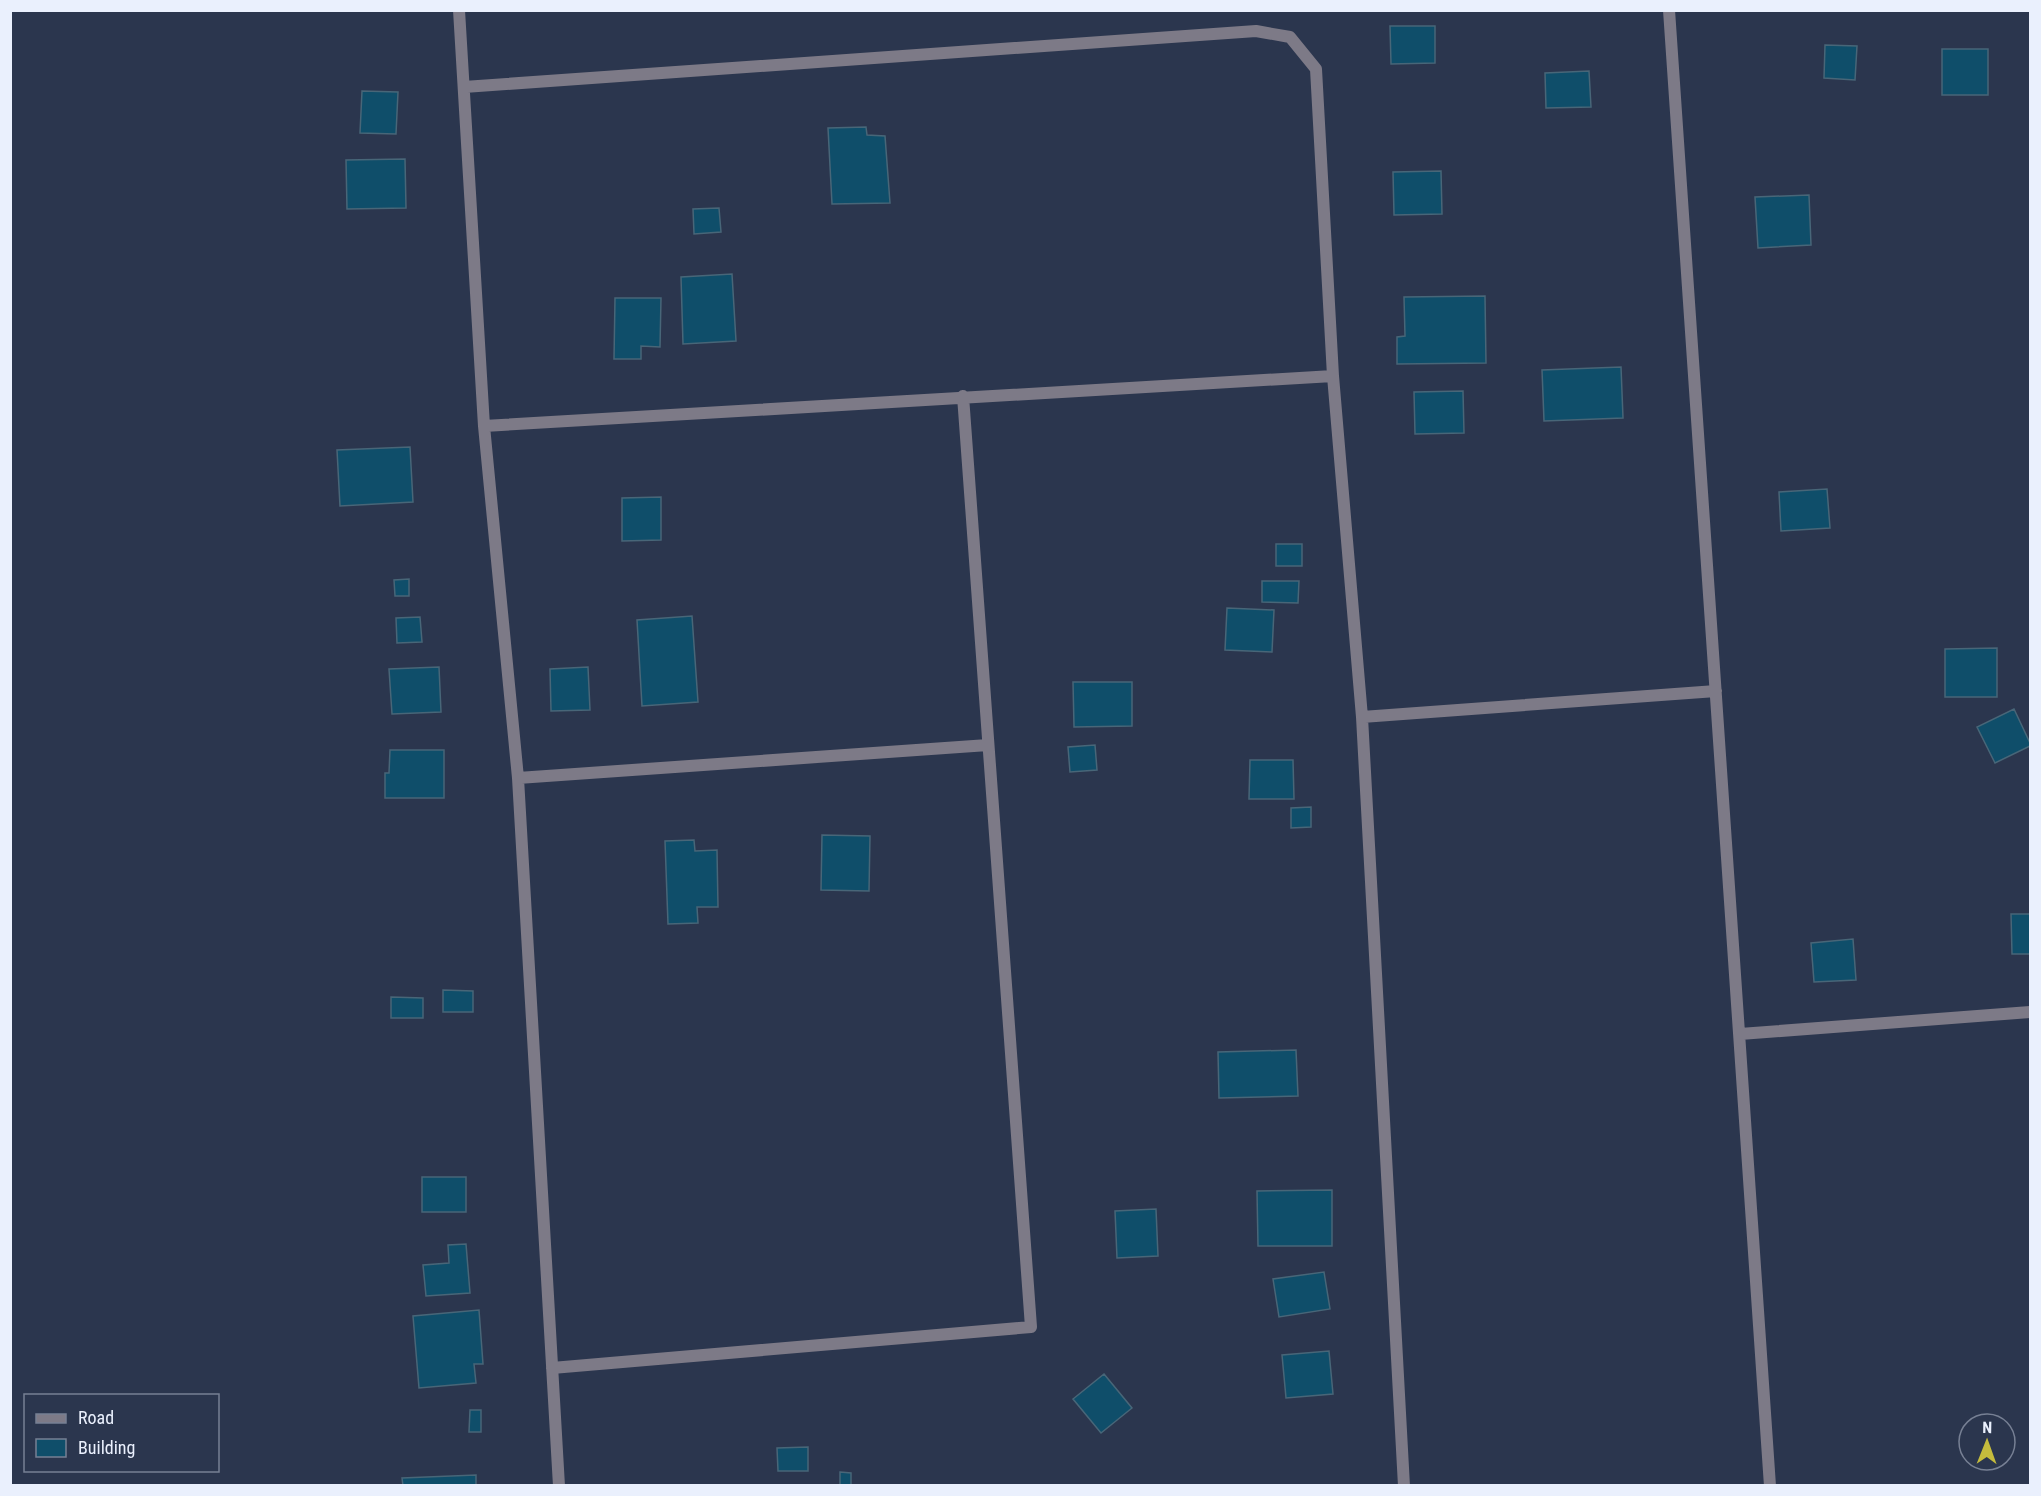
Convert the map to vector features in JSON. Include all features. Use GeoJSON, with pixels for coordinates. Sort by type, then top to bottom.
{"type":"FeatureCollection","features":[{"type":"Feature","properties":{"kind":"street"},"geometry":{"type":"LineString","coordinates":[[459,10],[484,426],[518,778],[559,1485]]}},
{"type":"Feature","properties":{"kind":"street"},"geometry":{"type":"LineString","coordinates":[[1669,10],[1770,1485]]}},
{"type":"Feature","properties":{"kind":"street"},"geometry":{"type":"LineString","coordinates":[[464,87],[1256,31],[1290,37],[1316,69],[1333,376],[1362,717],[1404,1485]]}},
{"type":"Feature","properties":{"kind":"street"},"geometry":{"type":"LineString","coordinates":[[484,426],[1333,376]]}},
{"type":"Feature","properties":{"kind":"street"},"geometry":{"type":"LineString","coordinates":[[552,1368],[1031,1327],[963,396]]}},
{"type":"Feature","properties":{"kind":"street"},"geometry":{"type":"LineString","coordinates":[[1362,717],[1716,691]]}},
{"type":"Feature","properties":{"kind":"street"},"geometry":{"type":"LineString","coordinates":[[518,778],[988,745]]}},
{"type":"Feature","properties":{"kind":"street"},"geometry":{"type":"LineString","coordinates":[[1740,1034],[2031,1012]]}},
{"type":"Feature","properties":{"kind":"building"},"geometry":{"type":"Polygon","coordinates":[[[1390,26],[1435,26],[1435,63],[1391,64],[1390,26]]]}},
{"type":"Feature","properties":{"kind":"building"},"geometry":{"type":"Polygon","coordinates":[[[1825,45],[1857,46],[1855,80],[1824,78],[1825,45]]]}},
{"type":"Feature","properties":{"kind":"building"},"geometry":{"type":"Polygon","coordinates":[[[1942,49],[1988,49],[1988,95],[1942,95],[1942,49]]]}},
{"type":"Feature","properties":{"kind":"building"},"geometry":{"type":"Polygon","coordinates":[[[1589,71],[1591,107],[1546,108],[1545,73],[1589,71]]]}},
{"type":"Feature","properties":{"kind":"building"},"geometry":{"type":"Polygon","coordinates":[[[362,91],[398,92],[396,134],[360,133],[362,91]]]}},
{"type":"Feature","properties":{"kind":"building"},"geometry":{"type":"Polygon","coordinates":[[[866,127],[867,135],[885,136],[890,203],[832,204],[828,128],[866,127]]]}},
{"type":"Feature","properties":{"kind":"building"},"geometry":{"type":"Polygon","coordinates":[[[405,159],[406,208],[347,209],[346,160],[405,159]]]}},
{"type":"Feature","properties":{"kind":"building"},"geometry":{"type":"Polygon","coordinates":[[[1441,171],[1442,214],[1394,215],[1393,172],[1441,171]]]}},
{"type":"Feature","properties":{"kind":"building"},"geometry":{"type":"Polygon","coordinates":[[[1809,195],[1811,245],[1758,248],[1755,197],[1809,195]]]}},
{"type":"Feature","properties":{"kind":"building"},"geometry":{"type":"Polygon","coordinates":[[[719,208],[721,232],[694,234],[693,209],[719,208]]]}},
{"type":"Feature","properties":{"kind":"building"},"geometry":{"type":"Polygon","coordinates":[[[732,274],[736,341],[683,344],[681,277],[732,274]]]}},
{"type":"Feature","properties":{"kind":"building"},"geometry":{"type":"Polygon","coordinates":[[[1485,296],[1486,363],[1397,364],[1397,337],[1405,336],[1404,297],[1485,296]]]}},
{"type":"Feature","properties":{"kind":"building"},"geometry":{"type":"Polygon","coordinates":[[[615,298],[661,298],[660,347],[641,346],[641,359],[614,359],[615,298]]]}},
{"type":"Feature","properties":{"kind":"building"},"geometry":{"type":"Polygon","coordinates":[[[1621,367],[1623,418],[1544,421],[1542,370],[1621,367]]]}},
{"type":"Feature","properties":{"kind":"building"},"geometry":{"type":"Polygon","coordinates":[[[1463,391],[1464,433],[1415,434],[1414,392],[1463,391]]]}},
{"type":"Feature","properties":{"kind":"building"},"geometry":{"type":"Polygon","coordinates":[[[410,447],[413,502],[340,506],[337,450],[410,447]]]}},
{"type":"Feature","properties":{"kind":"building"},"geometry":{"type":"Polygon","coordinates":[[[1827,489],[1830,528],[1781,531],[1779,492],[1827,489]]]}},
{"type":"Feature","properties":{"kind":"building"},"geometry":{"type":"Polygon","coordinates":[[[661,497],[661,540],[622,541],[622,498],[661,497]]]}},
{"type":"Feature","properties":{"kind":"building"},"geometry":{"type":"Polygon","coordinates":[[[1276,544],[1302,544],[1302,566],[1276,566],[1276,544]]]}},
{"type":"Feature","properties":{"kind":"building"},"geometry":{"type":"Polygon","coordinates":[[[409,579],[409,596],[395,596],[394,580],[409,579]]]}},
{"type":"Feature","properties":{"kind":"building"},"geometry":{"type":"Polygon","coordinates":[[[1262,581],[1299,581],[1298,603],[1262,602],[1262,581]]]}},
{"type":"Feature","properties":{"kind":"building"},"geometry":{"type":"Polygon","coordinates":[[[1227,608],[1274,610],[1272,652],[1225,650],[1227,608]]]}},
{"type":"Feature","properties":{"kind":"building"},"geometry":{"type":"Polygon","coordinates":[[[692,616],[698,702],[642,706],[637,620],[692,616]]]}},
{"type":"Feature","properties":{"kind":"building"},"geometry":{"type":"Polygon","coordinates":[[[420,617],[422,642],[397,643],[396,618],[420,617]]]}},
{"type":"Feature","properties":{"kind":"building"},"geometry":{"type":"Polygon","coordinates":[[[1997,648],[1997,697],[1945,697],[1945,649],[1997,648]]]}},
{"type":"Feature","properties":{"kind":"building"},"geometry":{"type":"Polygon","coordinates":[[[439,667],[441,712],[392,714],[389,669],[439,667]]]}},
{"type":"Feature","properties":{"kind":"building"},"geometry":{"type":"Polygon","coordinates":[[[588,667],[590,710],[551,711],[550,669],[588,667]]]}},
{"type":"Feature","properties":{"kind":"building"},"geometry":{"type":"Polygon","coordinates":[[[1073,682],[1132,682],[1132,726],[1074,727],[1073,682]]]}},
{"type":"Feature","properties":{"kind":"building"},"geometry":{"type":"Polygon","coordinates":[[[2014,709],[2030,746],[1995,763],[1977,727],[2014,709]]]}},
{"type":"Feature","properties":{"kind":"building"},"geometry":{"type":"Polygon","coordinates":[[[1095,745],[1097,770],[1070,772],[1068,747],[1095,745]]]}},
{"type":"Feature","properties":{"kind":"building"},"geometry":{"type":"Polygon","coordinates":[[[390,750],[444,750],[444,798],[385,798],[385,773],[389,773],[390,750]]]}},
{"type":"Feature","properties":{"kind":"building"},"geometry":{"type":"Polygon","coordinates":[[[1250,760],[1293,760],[1294,799],[1249,799],[1250,760]]]}},
{"type":"Feature","properties":{"kind":"building"},"geometry":{"type":"Polygon","coordinates":[[[1311,807],[1311,827],[1291,828],[1291,808],[1311,807]]]}},
{"type":"Feature","properties":{"kind":"building"},"geometry":{"type":"Polygon","coordinates":[[[822,835],[870,836],[869,891],[821,890],[822,835]]]}},
{"type":"Feature","properties":{"kind":"building"},"geometry":{"type":"Polygon","coordinates":[[[694,840],[695,851],[717,850],[718,907],[697,907],[698,923],[668,924],[665,841],[694,840]]]}},
{"type":"Feature","properties":{"kind":"building"},"geometry":{"type":"Polygon","coordinates":[[[2011,914],[2030,914],[2030,954],[2012,954],[2011,914]]]}},
{"type":"Feature","properties":{"kind":"building"},"geometry":{"type":"Polygon","coordinates":[[[1853,939],[1856,980],[1814,982],[1811,943],[1853,939]]]}},
{"type":"Feature","properties":{"kind":"building"},"geometry":{"type":"Polygon","coordinates":[[[443,990],[473,991],[473,1012],[443,1012],[443,990]]]}},
{"type":"Feature","properties":{"kind":"building"},"geometry":{"type":"Polygon","coordinates":[[[391,997],[423,998],[423,1018],[391,1018],[391,997]]]}},
{"type":"Feature","properties":{"kind":"building"},"geometry":{"type":"Polygon","coordinates":[[[1296,1050],[1298,1096],[1219,1098],[1218,1052],[1296,1050]]]}},
{"type":"Feature","properties":{"kind":"building"},"geometry":{"type":"Polygon","coordinates":[[[422,1177],[466,1177],[466,1212],[422,1212],[422,1177]]]}},
{"type":"Feature","properties":{"kind":"building"},"geometry":{"type":"Polygon","coordinates":[[[1332,1190],[1332,1246],[1258,1246],[1257,1191],[1332,1190]]]}},
{"type":"Feature","properties":{"kind":"building"},"geometry":{"type":"Polygon","coordinates":[[[1156,1209],[1158,1256],[1117,1258],[1115,1211],[1156,1209]]]}},
{"type":"Feature","properties":{"kind":"building"},"geometry":{"type":"Polygon","coordinates":[[[466,1244],[470,1293],[426,1296],[423,1265],[449,1263],[448,1245],[466,1244]]]}},
{"type":"Feature","properties":{"kind":"building"},"geometry":{"type":"Polygon","coordinates":[[[1324,1272],[1330,1309],[1279,1317],[1273,1279],[1324,1272]]]}},
{"type":"Feature","properties":{"kind":"building"},"geometry":{"type":"Polygon","coordinates":[[[479,1310],[483,1364],[474,1364],[476,1383],[419,1388],[413,1316],[479,1310]]]}},
{"type":"Feature","properties":{"kind":"building"},"geometry":{"type":"Polygon","coordinates":[[[1329,1351],[1333,1394],[1286,1398],[1282,1355],[1329,1351]]]}},
{"type":"Feature","properties":{"kind":"building"},"geometry":{"type":"Polygon","coordinates":[[[1104,1374],[1132,1408],[1101,1433],[1073,1399],[1104,1374]]]}},
{"type":"Feature","properties":{"kind":"building"},"geometry":{"type":"Polygon","coordinates":[[[470,1410],[481,1410],[481,1432],[469,1432],[470,1410]]]}},
{"type":"Feature","properties":{"kind":"building"},"geometry":{"type":"Polygon","coordinates":[[[808,1447],[808,1471],[778,1471],[777,1448],[808,1447]]]}},
{"type":"Feature","properties":{"kind":"building"},"geometry":{"type":"Polygon","coordinates":[[[840,1472],[851,1473],[851,1486],[840,1486],[840,1472]]]}},
{"type":"Feature","properties":{"kind":"building"},"geometry":{"type":"Polygon","coordinates":[[[476,1475],[476,1486],[403,1486],[402,1478],[476,1475]]]}}]}
